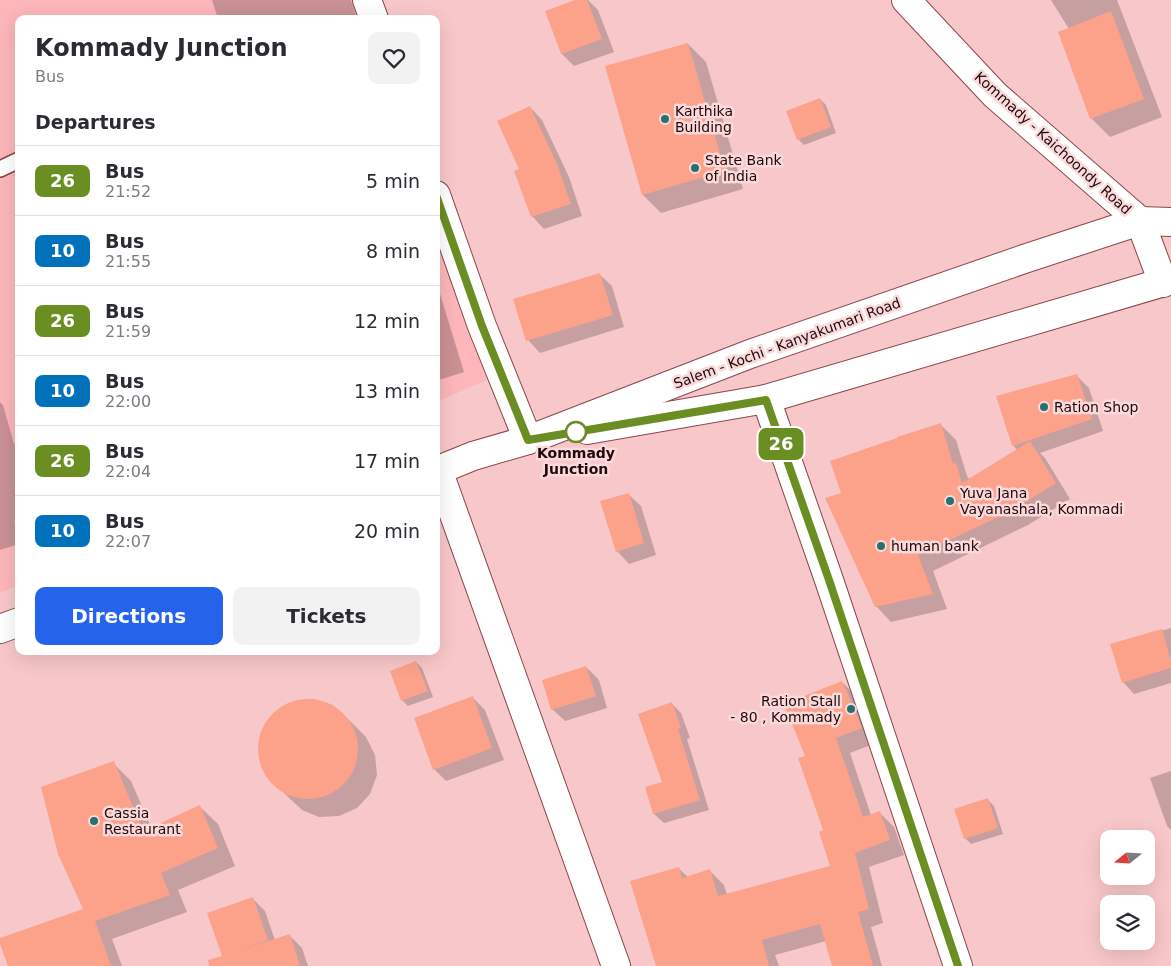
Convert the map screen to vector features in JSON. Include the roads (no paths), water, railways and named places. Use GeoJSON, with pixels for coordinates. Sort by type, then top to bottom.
{"type":"FeatureCollection","features":[{"type":"Feature","properties":{"kind":"main road"},"geometry":{"type":"LineString","coordinates":[[367,0],[373,15]]}},
{"type":"Feature","properties":{"kind":"main road","name":"Kommady - Kaichoondy Road"},"geometry":{"type":"LineString","coordinates":[[906,0],[995,95],[1140,220]]}},
{"type":"Feature","properties":{"kind":"main road"},"geometry":{"type":"LineString","coordinates":[[440,206],[482,326],[528,440],[766,400],[1167,281],[1140,220],[1171,222]]}},
{"type":"Feature","properties":{"kind":"main road","name":"Salem - Kochi - Kanyakumari Road"},"geometry":{"type":"LineString","coordinates":[[440,470],[473,456],[528,440],[750,354],[1024,258],[1140,220]]}},
{"type":"Feature","properties":{"kind":"main road"},"geometry":{"type":"LineString","coordinates":[[766,400],[829,580],[958,966]]}},
{"type":"Feature","properties":{"kind":"main road"},"geometry":{"type":"LineString","coordinates":[[440,479],[616,966]]}},
{"type":"Feature","properties":{"kind":"main road"},"geometry":{"type":"LineString","coordinates":[[0,629],[15,623]]}},
{"type":"Feature","properties":{"kind":"lane"},"geometry":{"type":"LineString","coordinates":[[0,169],[15,162]]}},
{"type":"Feature","properties":{"kind":"place","name":"Karthika Building"},"geometry":{"type":"Point","coordinates":[665,119]}},
{"type":"Feature","properties":{"kind":"place","name":"State Bank of India"},"geometry":{"type":"Point","coordinates":[695,168]}},
{"type":"Feature","properties":{"kind":"place","name":"Ration Shop"},"geometry":{"type":"Point","coordinates":[1044,407]}},
{"type":"Feature","properties":{"kind":"place","name":"Kommady Junction"},"geometry":{"type":"Point","coordinates":[576,432]}},
{"type":"Feature","properties":{"kind":"place","name":"Yuva Jana Vayanashala, Kommadi"},"geometry":{"type":"Point","coordinates":[950,501]}},
{"type":"Feature","properties":{"kind":"place","name":"human bank"},"geometry":{"type":"Point","coordinates":[881,546]}},
{"type":"Feature","properties":{"kind":"place","name":"Ration Stall - 80 , Kommady"},"geometry":{"type":"Point","coordinates":[851,709]}},
{"type":"Feature","properties":{"kind":"place","name":"Cassia Restaurant"},"geometry":{"type":"Point","coordinates":[94,821]}}]}
